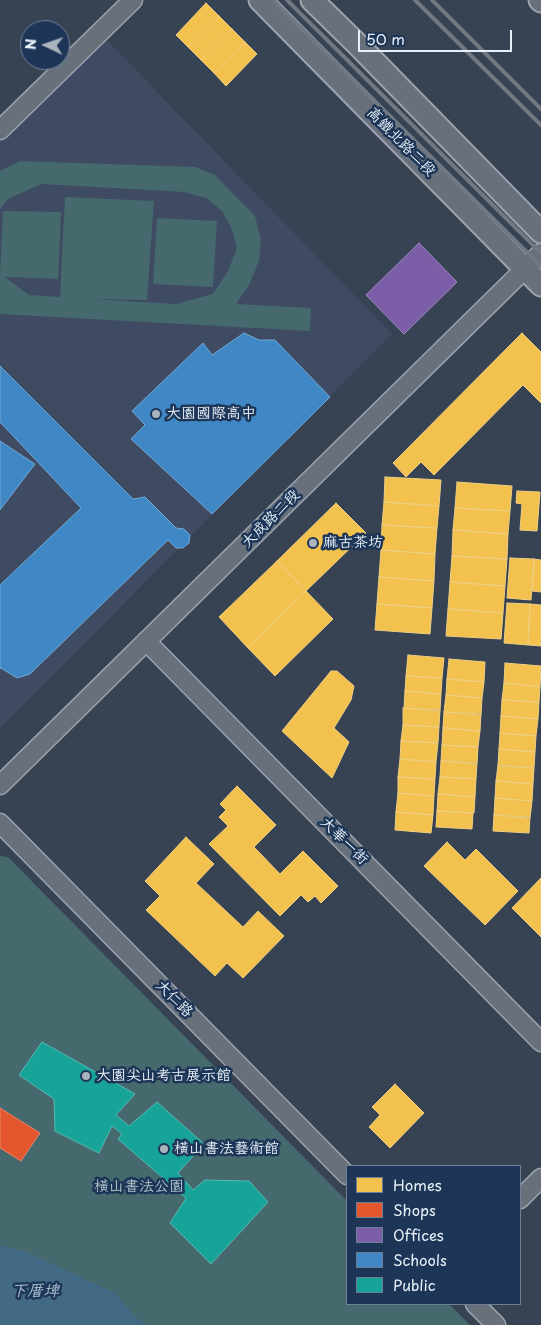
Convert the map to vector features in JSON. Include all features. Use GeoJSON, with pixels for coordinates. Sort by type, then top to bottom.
{"type":"FeatureCollection","features":[{"type":"Feature","properties":{"kind":"street"},"geometry":{"type":"LineString","coordinates":[[0,130],[133,0]]}},
{"type":"Feature","properties":{"kind":"street","name":"高鐵北路二段"},"geometry":{"type":"LineString","coordinates":[[260,0],[541,285]]}},
{"type":"Feature","properties":{"kind":"street"},"geometry":{"type":"LineString","coordinates":[[312,0],[541,232]]}},
{"type":"Feature","properties":{"kind":"street","name":"大成路二段"},"geometry":{"type":"LineString","coordinates":[[0,785],[541,253]]}},
{"type":"Feature","properties":{"kind":"street","name":"大華一街"},"geometry":{"type":"LineString","coordinates":[[146,641],[541,1042]]}},
{"type":"Feature","properties":{"kind":"street","name":"大仁路"},"geometry":{"type":"LineString","coordinates":[[0,823],[346,1174]]}},
{"type":"Feature","properties":{"kind":"street"},"geometry":{"type":"LineString","coordinates":[[521,1198],[541,1178]]}},
{"type":"Feature","properties":{"kind":"street"},"geometry":{"type":"LineString","coordinates":[[476,1305],[496,1325]]}},
{"type":"Feature","properties":{"kind":"shaded area","name":"大園國際高中"},"geometry":{"type":"Polygon","coordinates":[[[105,38],[392,334],[0,728],[0,142],[105,38]]]}},
{"type":"Feature","properties":{"kind":"green space"},"geometry":{"type":"Polygon","coordinates":[[[20,161],[195,167],[215,175],[255,216],[261,240],[259,261],[249,285],[236,304],[311,308],[310,331],[0,314],[3,211],[61,212],[58,279],[5,277],[29,295],[60,297],[65,197],[154,201],[147,300],[91,299],[176,304],[213,294],[228,271],[237,248],[231,227],[222,211],[206,198],[184,192],[41,184],[8,199],[0,209],[0,171],[20,161]]]}},
{"type":"Feature","properties":{"kind":"green space"},"geometry":{"type":"Polygon","coordinates":[[[157,218],[217,221],[213,287],[153,284],[157,218]]]}},
{"type":"Feature","properties":{"kind":"green space","name":"橫山書法公園"},"geometry":{"type":"Polygon","coordinates":[[[0,856],[8,857],[346,1200],[346,1305],[450,1305],[470,1325],[0,1325],[0,856]]]}},
{"type":"Feature","properties":{"kind":"water","name":"下厝埤"},"geometry":{"type":"Polygon","coordinates":[[[0,1245],[26,1252],[115,1293],[136,1318],[148,1325],[0,1325],[0,1245]]]}},
{"type":"Feature","properties":{"kind":"building: Homes"},"geometry":{"type":"Polygon","coordinates":[[[206,3],[219,16],[188,47],[176,35],[206,3]]]}},
{"type":"Feature","properties":{"kind":"building: Homes"},"geometry":{"type":"Polygon","coordinates":[[[219,16],[232,29],[201,60],[188,47],[219,16]]]}},
{"type":"Feature","properties":{"kind":"building: Homes"},"geometry":{"type":"Polygon","coordinates":[[[232,29],[245,42],[214,73],[201,60],[232,29]]]}},
{"type":"Feature","properties":{"kind":"building: Homes"},"geometry":{"type":"Polygon","coordinates":[[[245,42],[257,54],[226,86],[214,73],[245,42]]]}},
{"type":"Feature","properties":{"kind":"building: Homes"},"geometry":{"type":"Polygon","coordinates":[[[522,333],[541,352],[541,403],[523,385],[434,475],[421,462],[406,477],[393,463],[522,333]]]}},
{"type":"Feature","properties":{"kind":"building: Homes"},"geometry":{"type":"Polygon","coordinates":[[[385,477],[441,480],[439,506],[384,502],[385,477]]]}},
{"type":"Feature","properties":{"kind":"building: Homes"},"geometry":{"type":"Polygon","coordinates":[[[457,482],[512,486],[510,511],[455,508],[457,482]]]}},
{"type":"Feature","properties":{"kind":"building: Homes"},"geometry":{"type":"Polygon","coordinates":[[[517,491],[540,492],[537,531],[520,530],[522,504],[516,503],[517,491]]]}},
{"type":"Feature","properties":{"kind":"building: Homes"},"geometry":{"type":"Polygon","coordinates":[[[384,502],[439,506],[437,528],[382,525],[384,502]]]}},
{"type":"Feature","properties":{"kind":"building: Homes"},"geometry":{"type":"Polygon","coordinates":[[[336,503],[366,533],[306,591],[277,561],[336,503]]]}},
{"type":"Feature","properties":{"kind":"building: Homes"},"geometry":{"type":"Polygon","coordinates":[[[455,508],[510,511],[508,534],[453,530],[455,508]]]}},
{"type":"Feature","properties":{"kind":"building: Homes"},"geometry":{"type":"Polygon","coordinates":[[[382,525],[437,528],[435,554],[381,550],[382,525]]]}},
{"type":"Feature","properties":{"kind":"building: Homes"},"geometry":{"type":"Polygon","coordinates":[[[453,530],[508,534],[507,559],[452,556],[453,530]]]}},
{"type":"Feature","properties":{"kind":"building: Homes"},"geometry":{"type":"Polygon","coordinates":[[[381,550],[435,554],[434,581],[379,577],[381,550]]]}},
{"type":"Feature","properties":{"kind":"building: Homes"},"geometry":{"type":"Polygon","coordinates":[[[452,556],[507,559],[505,586],[450,582],[452,556]]]}},
{"type":"Feature","properties":{"kind":"building: Homes"},"geometry":{"type":"Polygon","coordinates":[[[510,558],[534,559],[531,600],[507,598],[510,558]]]}},
{"type":"Feature","properties":{"kind":"building: Homes"},"geometry":{"type":"Polygon","coordinates":[[[534,559],[541,560],[541,592],[532,591],[534,559]]]}},
{"type":"Feature","properties":{"kind":"building: Homes"},"geometry":{"type":"Polygon","coordinates":[[[277,561],[306,591],[248,648],[219,617],[277,561]]]}},
{"type":"Feature","properties":{"kind":"building: Homes"},"geometry":{"type":"Polygon","coordinates":[[[379,577],[434,581],[432,608],[377,604],[379,577]]]}},
{"type":"Feature","properties":{"kind":"building: Homes"},"geometry":{"type":"Polygon","coordinates":[[[450,582],[505,586],[503,613],[448,609],[450,582]]]}},
{"type":"Feature","properties":{"kind":"building: Homes"},"geometry":{"type":"Polygon","coordinates":[[[306,591],[333,619],[275,676],[248,648],[306,591]]]}},
{"type":"Feature","properties":{"kind":"building: Homes"},"geometry":{"type":"Polygon","coordinates":[[[507,603],[530,604],[528,645],[504,643],[507,603]]]}},
{"type":"Feature","properties":{"kind":"building: Homes"},"geometry":{"type":"Polygon","coordinates":[[[377,604],[432,608],[430,634],[375,630],[377,604]]]}},
{"type":"Feature","properties":{"kind":"building: Homes"},"geometry":{"type":"Polygon","coordinates":[[[530,604],[541,605],[541,646],[528,645],[530,604]]]}},
{"type":"Feature","properties":{"kind":"building: Homes"},"geometry":{"type":"Polygon","coordinates":[[[448,609],[503,613],[501,639],[446,636],[448,609]]]}},
{"type":"Feature","properties":{"kind":"building: Homes"},"geometry":{"type":"Polygon","coordinates":[[[408,655],[444,658],[442,678],[406,676],[408,655]]]}},
{"type":"Feature","properties":{"kind":"building: Homes"},"geometry":{"type":"Polygon","coordinates":[[[449,659],[485,662],[484,682],[447,679],[449,659]]]}},
{"type":"Feature","properties":{"kind":"building: Homes"},"geometry":{"type":"Polygon","coordinates":[[[505,663],[541,666],[540,687],[504,683],[505,663]]]}},
{"type":"Feature","properties":{"kind":"building: Homes"},"geometry":{"type":"Polygon","coordinates":[[[331,671],[337,671],[354,686],[351,700],[334,728],[349,742],[332,778],[282,731],[331,671]]]}},
{"type":"Feature","properties":{"kind":"building: Homes"},"geometry":{"type":"Polygon","coordinates":[[[406,676],[442,678],[441,694],[405,691],[406,676]]]}},
{"type":"Feature","properties":{"kind":"building: Homes"},"geometry":{"type":"Polygon","coordinates":[[[447,679],[484,682],[482,698],[446,695],[447,679]]]}},
{"type":"Feature","properties":{"kind":"building: Homes"},"geometry":{"type":"Polygon","coordinates":[[[504,683],[540,687],[539,702],[502,700],[504,683]]]}},
{"type":"Feature","properties":{"kind":"building: Homes"},"geometry":{"type":"Polygon","coordinates":[[[405,691],[441,694],[440,711],[404,708],[405,691]]]}},
{"type":"Feature","properties":{"kind":"building: Homes"},"geometry":{"type":"Polygon","coordinates":[[[446,695],[482,698],[481,715],[444,712],[446,695]]]}},
{"type":"Feature","properties":{"kind":"building: Homes"},"geometry":{"type":"Polygon","coordinates":[[[502,700],[539,702],[538,719],[501,716],[502,700]]]}},
{"type":"Feature","properties":{"kind":"building: Homes"},"geometry":{"type":"Polygon","coordinates":[[[403,708],[440,710],[439,727],[403,725],[403,708]]]}},
{"type":"Feature","properties":{"kind":"building: Homes"},"geometry":{"type":"Polygon","coordinates":[[[444,712],[481,714],[480,731],[443,728],[444,712]]]}},
{"type":"Feature","properties":{"kind":"building: Homes"},"geometry":{"type":"Polygon","coordinates":[[[501,716],[538,719],[536,736],[500,733],[501,716]]]}},
{"type":"Feature","properties":{"kind":"building: Homes"},"geometry":{"type":"Polygon","coordinates":[[[403,725],[439,727],[438,743],[401,741],[403,725]]]}},
{"type":"Feature","properties":{"kind":"building: Homes"},"geometry":{"type":"Polygon","coordinates":[[[443,728],[480,731],[478,747],[442,745],[443,728]]]}},
{"type":"Feature","properties":{"kind":"building: Homes"},"geometry":{"type":"Polygon","coordinates":[[[500,733],[536,736],[535,752],[499,749],[500,733]]]}},
{"type":"Feature","properties":{"kind":"building: Homes"},"geometry":{"type":"Polygon","coordinates":[[[401,741],[438,743],[436,762],[400,759],[401,741]]]}},
{"type":"Feature","properties":{"kind":"building: Homes"},"geometry":{"type":"Polygon","coordinates":[[[442,745],[478,747],[477,764],[441,761],[442,745]]]}},
{"type":"Feature","properties":{"kind":"building: Homes"},"geometry":{"type":"Polygon","coordinates":[[[499,749],[535,752],[534,768],[498,766],[499,749]]]}},
{"type":"Feature","properties":{"kind":"building: Homes"},"geometry":{"type":"Polygon","coordinates":[[[400,759],[436,762],[435,779],[398,777],[400,759]]]}},
{"type":"Feature","properties":{"kind":"building: Homes"},"geometry":{"type":"Polygon","coordinates":[[[441,761],[477,763],[476,779],[440,777],[441,761]]]}},
{"type":"Feature","properties":{"kind":"building: Homes"},"geometry":{"type":"Polygon","coordinates":[[[498,765],[534,768],[533,784],[496,781],[498,765]]]}},
{"type":"Feature","properties":{"kind":"building: Homes"},"geometry":{"type":"Polygon","coordinates":[[[398,777],[435,779],[434,796],[398,793],[398,777]]]}},
{"type":"Feature","properties":{"kind":"building: Homes"},"geometry":{"type":"Polygon","coordinates":[[[440,777],[476,779],[475,797],[438,794],[440,777]]]}},
{"type":"Feature","properties":{"kind":"building: Homes"},"geometry":{"type":"Polygon","coordinates":[[[496,781],[533,784],[532,801],[495,798],[496,781]]]}},
{"type":"Feature","properties":{"kind":"building: Homes"},"geometry":{"type":"Polygon","coordinates":[[[237,786],[276,825],[254,847],[280,874],[303,851],[338,886],[321,903],[315,896],[308,902],[301,895],[280,916],[209,844],[228,826],[219,817],[226,810],[220,804],[237,786]]]}},
{"type":"Feature","properties":{"kind":"building: Homes"},"geometry":{"type":"Polygon","coordinates":[[[398,793],[434,796],[433,815],[396,812],[398,793]]]}},
{"type":"Feature","properties":{"kind":"building: Homes"},"geometry":{"type":"Polygon","coordinates":[[[438,794],[475,797],[474,813],[437,811],[438,794]]]}},
{"type":"Feature","properties":{"kind":"building: Homes"},"geometry":{"type":"Polygon","coordinates":[[[495,798],[532,801],[530,818],[494,815],[495,798]]]}},
{"type":"Feature","properties":{"kind":"building: Homes"},"geometry":{"type":"Polygon","coordinates":[[[437,811],[473,813],[472,829],[436,827],[437,811]]]}},
{"type":"Feature","properties":{"kind":"building: Homes"},"geometry":{"type":"Polygon","coordinates":[[[396,812],[433,815],[431,833],[395,830],[396,812]]]}},
{"type":"Feature","properties":{"kind":"building: Homes"},"geometry":{"type":"Polygon","coordinates":[[[494,815],[530,817],[529,833],[493,831],[494,815]]]}},
{"type":"Feature","properties":{"kind":"building: Homes"},"geometry":{"type":"Polygon","coordinates":[[[186,837],[214,864],[196,883],[243,927],[258,911],[284,936],[243,978],[227,963],[215,976],[146,910],[160,896],[145,881],[186,837]]]}},
{"type":"Feature","properties":{"kind":"building: Homes"},"geometry":{"type":"Polygon","coordinates":[[[447,842],[465,860],[476,849],[518,891],[485,925],[424,866],[447,842]]]}},
{"type":"Feature","properties":{"kind":"building: Homes"},"geometry":{"type":"Polygon","coordinates":[[[541,878],[541,937],[512,908],[541,878]]]}},
{"type":"Feature","properties":{"kind":"building: Homes"},"geometry":{"type":"Polygon","coordinates":[[[395,1084],[424,1113],[390,1148],[369,1127],[380,1115],[372,1107],[395,1084]]]}},
{"type":"Feature","properties":{"kind":"building: Shops"},"geometry":{"type":"Polygon","coordinates":[[[0,1108],[40,1133],[21,1161],[0,1148],[0,1108]]]}},
{"type":"Feature","properties":{"kind":"building: Offices"},"geometry":{"type":"Polygon","coordinates":[[[419,243],[457,282],[404,334],[366,295],[419,243]]]}},
{"type":"Feature","properties":{"kind":"building: Schools"},"geometry":{"type":"Polygon","coordinates":[[[244,333],[259,340],[275,340],[330,397],[212,514],[131,439],[145,425],[132,411],[203,343],[212,355],[244,333]]]}},
{"type":"Feature","properties":{"kind":"building: Schools"},"geometry":{"type":"Polygon","coordinates":[[[0,366],[133,499],[145,497],[176,528],[184,529],[190,535],[189,543],[183,548],[176,548],[168,540],[30,674],[17,678],[0,669],[0,585],[81,508],[0,422],[0,366]]]}},
{"type":"Feature","properties":{"kind":"building: Schools"},"geometry":{"type":"Polygon","coordinates":[[[0,441],[35,464],[0,510],[0,441]]]}},
{"type":"Feature","properties":{"kind":"building: Public","name":"橫山書法藝術館"},"geometry":{"type":"Polygon","coordinates":[[[42,1042],[135,1094],[116,1115],[129,1126],[157,1102],[204,1144],[178,1173],[193,1190],[205,1180],[249,1181],[268,1202],[211,1264],[170,1223],[186,1198],[118,1139],[122,1134],[112,1126],[99,1153],[55,1131],[54,1099],[19,1075],[42,1042]]]}},
{"type":"Feature","properties":{"kind":"railway"},"geometry":{"type":"LineString","coordinates":[[273,0],[541,266]]}},
{"type":"Feature","properties":{"kind":"railway"},"geometry":{"type":"LineString","coordinates":[[287,0],[541,253]]}},
{"type":"Feature","properties":{"kind":"railway"},"geometry":{"type":"LineString","coordinates":[[415,0],[541,125]]}},
{"type":"Feature","properties":{"kind":"railway"},"geometry":{"type":"LineString","coordinates":[[432,0],[541,109]]}},
{"type":"Feature","properties":{"kind":"place","name":"大園國際高中"},"geometry":{"type":"Point","coordinates":[156,414]}},
{"type":"Feature","properties":{"kind":"place","name":"麻古茶坊"},"geometry":{"type":"Point","coordinates":[313,543]}},
{"type":"Feature","properties":{"kind":"place","name":"大園尖山考古展示館"},"geometry":{"type":"Point","coordinates":[86,1076]}},
{"type":"Feature","properties":{"kind":"place","name":"橫山書法藝術館"},"geometry":{"type":"Point","coordinates":[164,1149]}}]}
